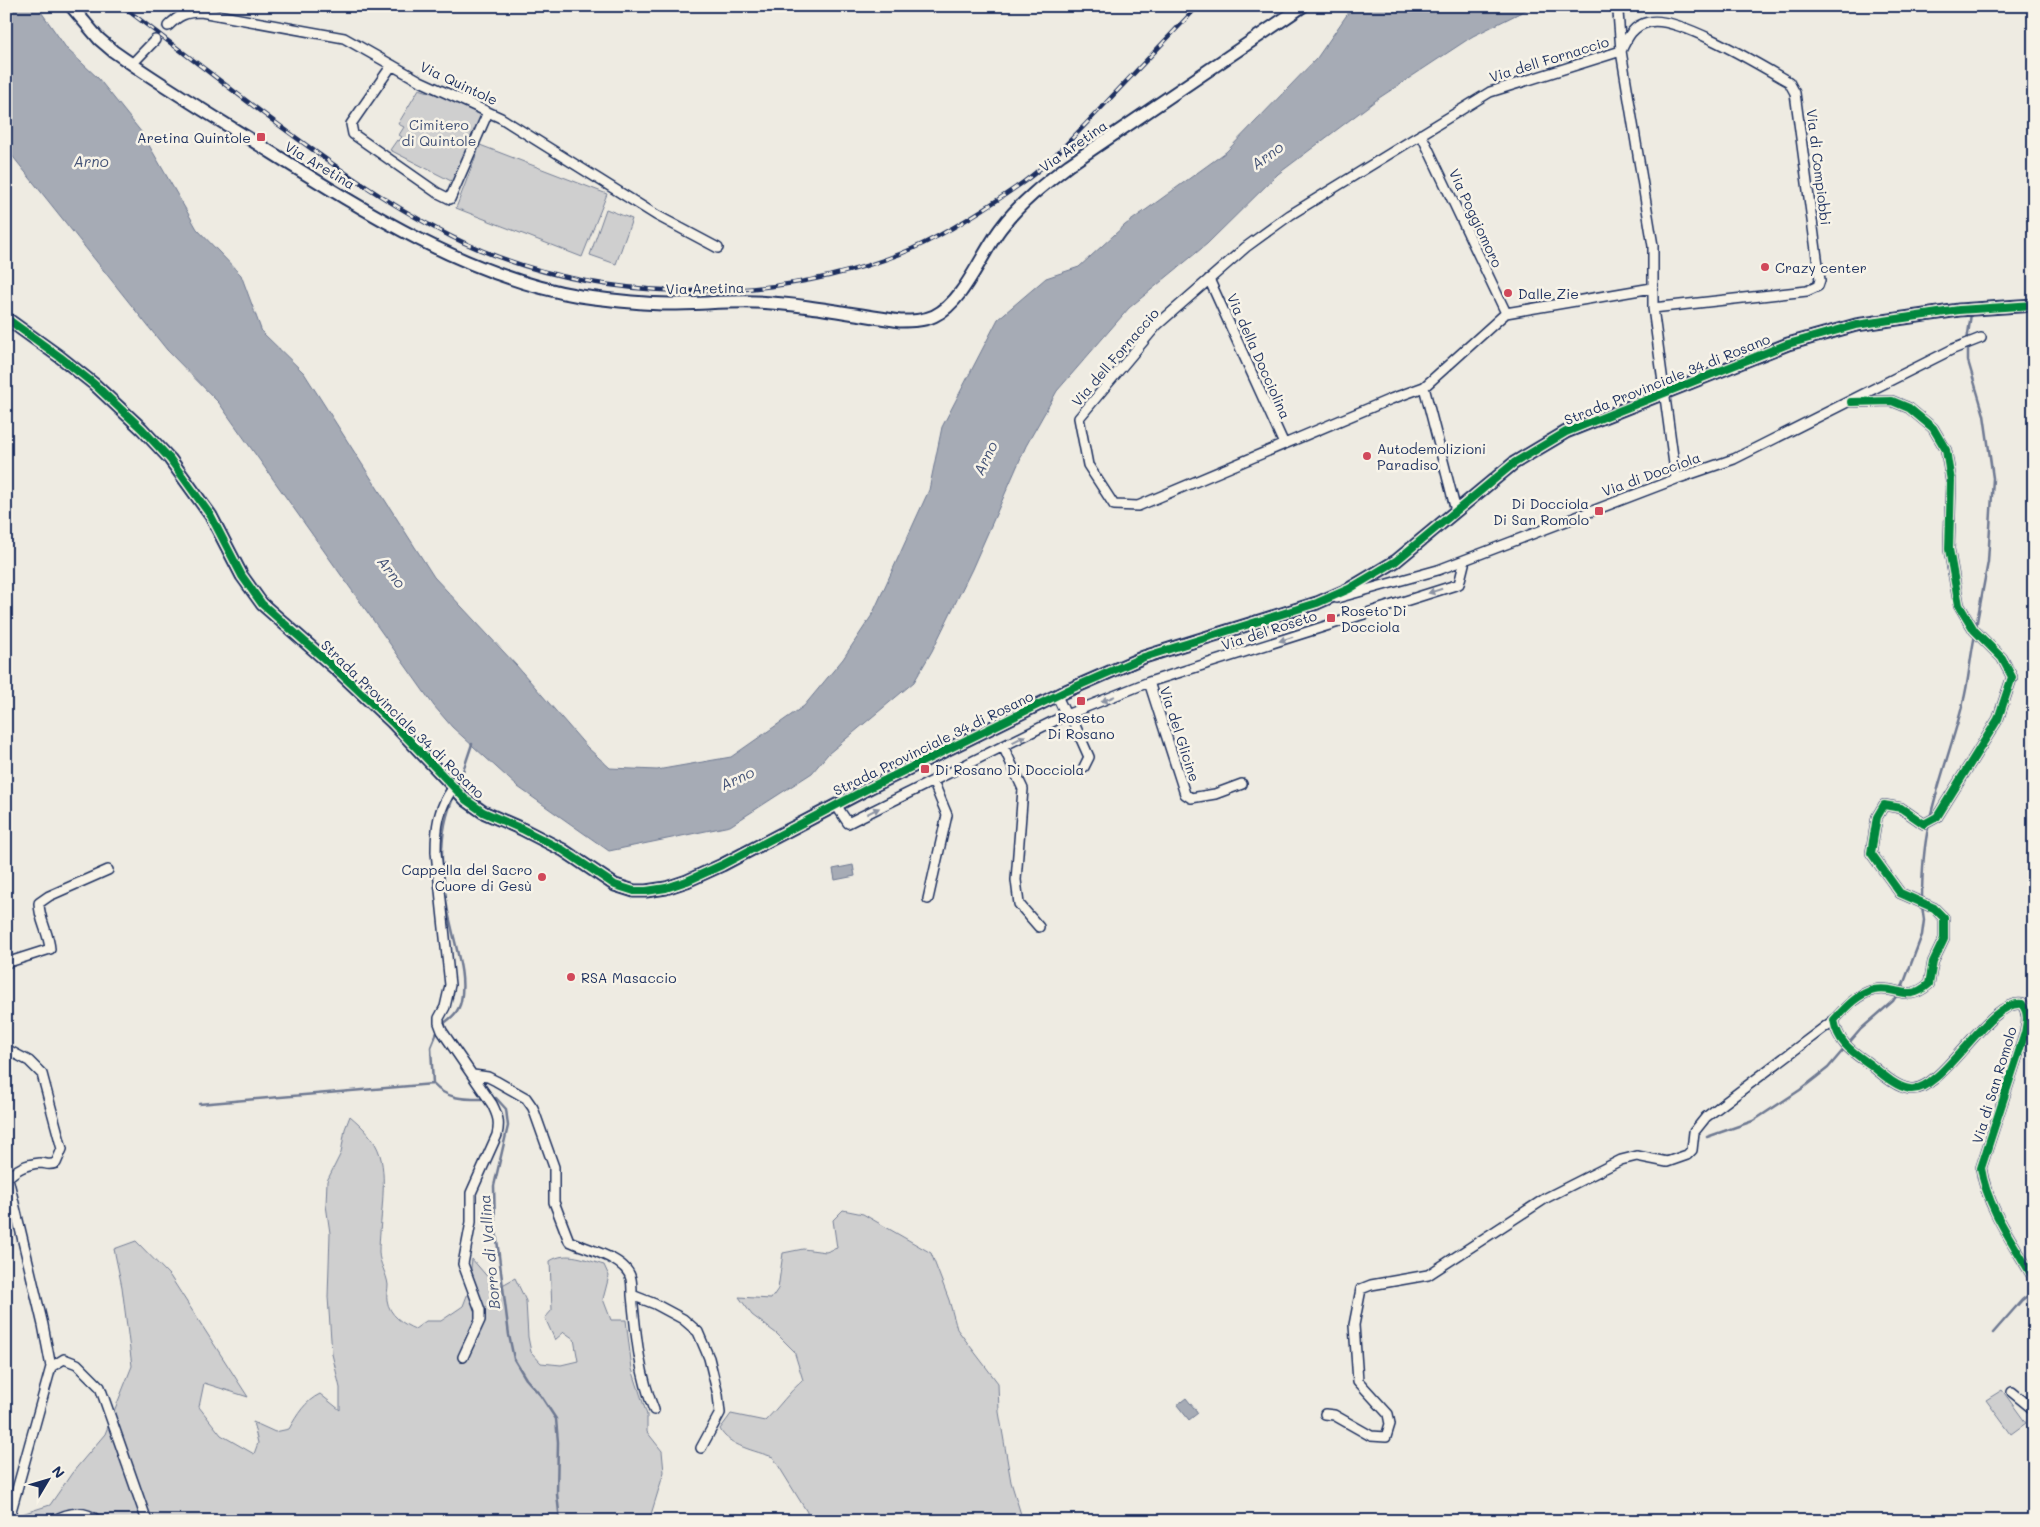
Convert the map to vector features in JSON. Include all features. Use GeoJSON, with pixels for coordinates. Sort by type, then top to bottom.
{"type":"FeatureCollection","features":[{"type":"Feature","properties":{"kind":"main road","name":"Via Aretina"},"geometry":{"type":"LineString","coordinates":[[71,6],[99,39],[132,64],[332,190],[412,235],[464,260],[502,275],[572,294],[621,300],[667,304],[763,303],[796,305],[900,321],[932,317],[943,311],[953,301],[1000,229],[1014,212],[1037,190],[1069,165],[1303,6]]}},
{"type":"Feature","properties":{"kind":"main road","name":"Strada Provinciale 34 di Rosano"},"geometry":{"type":"LineString","coordinates":[[6,318],[94,384],[164,453],[193,489],[211,516],[242,576],[262,604],[337,670],[392,722],[455,790],[483,812],[550,843],[578,859],[615,885],[634,890],[666,888],[687,881],[1057,696],[1144,657],[1318,603],[1349,589],[1396,561],[1514,463],[1566,432],[1788,344],[1856,325],[1959,310],[2034,305]]}},
{"type":"Feature","properties":{"kind":"street"},"geometry":{"type":"LineString","coordinates":[[1620,6],[1618,12],[1621,51],[1652,246],[1653,308],[1676,479]]}},
{"type":"Feature","properties":{"kind":"street","name":"Via Quintole"},"geometry":{"type":"LineString","coordinates":[[168,26],[179,15],[188,12],[201,12],[344,38],[420,81],[488,112],[548,146],[656,215],[718,248]]}},
{"type":"Feature","properties":{"kind":"street","name":"Via di Compiobbi"},"geometry":{"type":"LineString","coordinates":[[1621,51],[1628,35],[1632,31],[1647,22],[1655,21],[1696,32],[1789,82],[1795,93],[1820,280],[1818,286],[1807,291],[1653,308]]}},
{"type":"Feature","properties":{"kind":"street"},"geometry":{"type":"LineString","coordinates":[[132,64],[154,40]]}},
{"type":"Feature","properties":{"kind":"street","name":"Via dell Fornaccio"},"geometry":{"type":"LineString","coordinates":[[1424,387],[1391,399],[1138,506],[1114,505],[1088,464],[1079,418],[1157,325],[1246,247],[1290,215],[1490,92],[1621,51]]}},
{"type":"Feature","properties":{"kind":"street"},"geometry":{"type":"LineString","coordinates":[[392,65],[351,124],[353,134],[450,200],[488,112]]}},
{"type":"Feature","properties":{"kind":"street","name":"Via Poggiomoro"},"geometry":{"type":"LineString","coordinates":[[1422,134],[1506,313]]}},
{"type":"Feature","properties":{"kind":"street","name":"Via della Docciolina"},"geometry":{"type":"LineString","coordinates":[[1209,279],[1284,444]]}},
{"type":"Feature","properties":{"kind":"street"},"geometry":{"type":"LineString","coordinates":[[1456,511],[1424,387],[1506,313],[1652,288]]}},
{"type":"Feature","properties":{"kind":"street","name":"Via di Docciola"},"geometry":{"type":"LineString","coordinates":[[1318,603],[1373,590],[1465,560],[1676,479],[1734,459],[1953,349],[1981,338]]}},
{"type":"Feature","properties":{"kind":"street"},"geometry":{"type":"LineString","coordinates":[[1325,1414],[1334,1415],[1371,1436],[1386,1437],[1390,1424],[1388,1414],[1358,1381],[1354,1325],[1361,1289],[1371,1285],[1428,1275],[1546,1198],[1621,1160],[1637,1156],[1667,1162],[1687,1155],[1692,1150],[1694,1132],[1706,1117],[1834,1020],[1850,1002],[1873,990],[1890,990],[1906,994],[1920,992],[1929,984],[1933,962],[1944,939],[1944,918],[1934,908],[1900,893],[1871,853],[1877,817],[1884,805],[1901,808],[1924,824],[1937,817],[1998,719],[2012,677],[2002,658],[1974,630],[1959,605],[1949,549],[1951,480],[1946,450],[1933,428],[1909,408],[1892,401],[1850,402]]}},
{"type":"Feature","properties":{"kind":"street","name":"Via del Roseto"},"geometry":{"type":"LineString","coordinates":[[836,806],[848,823],[1066,715],[1149,682],[1459,584],[1465,560]]}},
{"type":"Feature","properties":{"kind":"street","name":"Via del Glicine"},"geometry":{"type":"LineString","coordinates":[[1149,682],[1185,794],[1190,798],[1215,794],[1242,784]]}},
{"type":"Feature","properties":{"kind":"street"},"geometry":{"type":"LineString","coordinates":[[1057,696],[1066,715],[1073,721],[1089,757],[1084,767]]}},
{"type":"Feature","properties":{"kind":"street"},"geometry":{"type":"LineString","coordinates":[[1003,746],[1023,789],[1016,880],[1019,904],[1039,926]]}},
{"type":"Feature","properties":{"kind":"street"},"geometry":{"type":"LineString","coordinates":[[928,899],[947,815],[933,781]]}},
{"type":"Feature","properties":{"kind":"street"},"geometry":{"type":"LineString","coordinates":[[455,790],[442,804],[436,832],[436,852],[450,985],[449,994],[439,1018],[440,1027],[492,1104],[499,1116],[500,1125],[471,1193],[471,1222],[463,1264],[480,1310],[480,1320],[462,1357]]}},
{"type":"Feature","properties":{"kind":"street"},"geometry":{"type":"LineString","coordinates":[[6,963],[50,949],[49,939],[39,915],[39,903],[49,896],[108,870]]}},
{"type":"Feature","properties":{"kind":"street","name":"Via di San Romolo"},"geometry":{"type":"LineString","coordinates":[[1834,1020],[1836,1033],[1850,1050],[1895,1083],[1911,1089],[1928,1084],[2002,1010],[2015,1002],[2022,1004],[2027,1015],[2025,1033],[1982,1168],[1984,1185],[1992,1205],[2034,1279]]}},
{"type":"Feature","properties":{"kind":"street"},"geometry":{"type":"LineString","coordinates":[[6,1049],[28,1061],[42,1074],[62,1149],[56,1163],[48,1166],[41,1163],[17,1168],[7,1179],[43,1325],[51,1368],[11,1511],[6,1518]]}},
{"type":"Feature","properties":{"kind":"street"},"geometry":{"type":"LineString","coordinates":[[472,1075],[492,1079],[526,1098],[533,1108],[554,1167],[554,1202],[569,1241],[615,1260],[629,1273],[632,1280],[639,1360],[647,1394],[654,1410]]}},
{"type":"Feature","properties":{"kind":"street"},"geometry":{"type":"LineString","coordinates":[[632,1295],[655,1304],[683,1319],[698,1332],[710,1358],[720,1412],[701,1448]]}},
{"type":"Feature","properties":{"kind":"street"},"geometry":{"type":"LineString","coordinates":[[51,1368],[64,1359],[77,1364],[100,1386],[147,1521]]}},
{"type":"Feature","properties":{"kind":"street"},"geometry":{"type":"LineString","coordinates":[[2012,1392],[2034,1410]]}},
{"type":"Feature","properties":{"kind":"street"},"geometry":{"type":"LineString","coordinates":[[53,1521],[65,1515],[76,1513],[95,1518],[98,1521]]}},
{"type":"Feature","properties":{"kind":"green space","name":"Cimitero di Quintole"},"geometry":{"type":"Polygon","coordinates":[[[419,89],[458,101],[484,115],[455,183],[390,150],[397,140],[399,141],[402,137],[399,135],[404,127],[398,124],[419,89]]]}},
{"type":"Feature","properties":{"kind":"green space"},"geometry":{"type":"Polygon","coordinates":[[[480,145],[607,194],[582,257],[456,208],[480,145]]]}},
{"type":"Feature","properties":{"kind":"green space"},"geometry":{"type":"Polygon","coordinates":[[[606,209],[632,219],[616,264],[590,255],[606,209]]]}},
{"type":"Feature","properties":{"kind":"green space"},"geometry":{"type":"Polygon","coordinates":[[[350,1116],[368,1134],[380,1155],[383,1190],[379,1256],[388,1285],[388,1305],[397,1318],[406,1324],[415,1329],[426,1321],[441,1321],[463,1306],[468,1293],[472,1259],[497,1288],[515,1278],[526,1301],[528,1337],[531,1352],[541,1363],[561,1365],[578,1361],[574,1339],[564,1332],[555,1340],[545,1318],[552,1310],[550,1261],[563,1256],[570,1256],[604,1265],[609,1276],[603,1299],[611,1320],[626,1320],[632,1369],[647,1415],[647,1432],[662,1451],[664,1472],[649,1521],[6,1521],[6,1519],[50,1505],[72,1473],[105,1434],[132,1366],[122,1287],[114,1249],[136,1241],[170,1276],[248,1397],[204,1383],[199,1407],[221,1435],[254,1454],[258,1443],[253,1422],[275,1432],[289,1429],[306,1404],[320,1394],[340,1410],[340,1388],[332,1354],[328,1297],[330,1233],[326,1205],[327,1181],[341,1153],[345,1129],[350,1116]]]}},
{"type":"Feature","properties":{"kind":"green space"},"geometry":{"type":"Polygon","coordinates":[[[843,1210],[863,1214],[931,1253],[949,1300],[957,1329],[998,1383],[999,1412],[1011,1482],[1023,1521],[807,1521],[807,1512],[773,1457],[736,1444],[729,1440],[720,1429],[731,1414],[765,1421],[803,1380],[794,1351],[777,1334],[752,1315],[739,1297],[771,1299],[778,1289],[783,1253],[803,1249],[826,1252],[837,1248],[833,1220],[843,1210]]]}},
{"type":"Feature","properties":{"kind":"green space"},"geometry":{"type":"Polygon","coordinates":[[[2002,1390],[2026,1423],[2011,1434],[1986,1400],[2002,1390]]]}},
{"type":"Feature","properties":{"kind":"water","name":"Arno"},"geometry":{"type":"Polygon","coordinates":[[[6,6],[37,6],[67,49],[98,78],[142,133],[197,229],[241,275],[262,332],[304,373],[434,577],[516,665],[587,747],[610,768],[657,770],[731,757],[804,706],[843,659],[872,615],[929,490],[942,427],[998,319],[1046,278],[1079,267],[1125,225],[1226,152],[1317,58],[1353,6],[1534,6],[1473,36],[1379,98],[1278,174],[1207,244],[1129,308],[1057,391],[1026,446],[972,569],[932,651],[914,682],[828,754],[812,773],[730,826],[609,851],[518,787],[452,727],[434,706],[219,403],[167,350],[6,148],[6,6]]]}},
{"type":"Feature","properties":{"kind":"water"},"geometry":{"type":"Polygon","coordinates":[[[853,865],[855,876],[835,880],[833,869],[853,865]]]}},
{"type":"Feature","properties":{"kind":"water"},"geometry":{"type":"Polygon","coordinates":[[[1186,1398],[1198,1413],[1189,1420],[1177,1405],[1186,1398]]]}},
{"type":"Feature","properties":{"kind":"waterway"},"geometry":{"type":"LineString","coordinates":[[1967,341],[1971,314]]}},
{"type":"Feature","properties":{"kind":"waterway"},"geometry":{"type":"LineString","coordinates":[[1968,347],[1968,361],[1984,415],[1993,478],[1988,562],[1976,627]]}},
{"type":"Feature","properties":{"kind":"waterway"},"geometry":{"type":"LineString","coordinates":[[1930,818],[1963,703],[1975,635]]}},
{"type":"Feature","properties":{"kind":"waterway","name":"Borro di Vallina"},"geometry":{"type":"LineString","coordinates":[[458,786],[472,744]]}},
{"type":"Feature","properties":{"kind":"waterway","name":"Borro di Vallina"},"geometry":{"type":"LineString","coordinates":[[443,1024],[457,1012],[462,992],[460,965],[445,896],[442,861],[442,843],[445,826],[455,794]]}},
{"type":"Feature","properties":{"kind":"waterway"},"geometry":{"type":"LineString","coordinates":[[1922,900],[1923,862],[1929,824]]}},
{"type":"Feature","properties":{"kind":"waterway"},"geometry":{"type":"LineString","coordinates":[[1848,1044],[1861,1029],[1893,1001],[1903,985],[1922,935],[1924,920],[1922,906]]}},
{"type":"Feature","properties":{"kind":"waterway","name":"Borro di Vallina"},"geometry":{"type":"LineString","coordinates":[[438,1030],[431,1047],[433,1084],[445,1093],[457,1098],[485,1099]]}},
{"type":"Feature","properties":{"kind":"waterway"},"geometry":{"type":"LineString","coordinates":[[1707,1137],[1753,1121],[1800,1090],[1828,1068],[1845,1048]]}},
{"type":"Feature","properties":{"kind":"waterway"},"geometry":{"type":"LineString","coordinates":[[199,1104],[433,1084]]}},
{"type":"Feature","properties":{"kind":"waterway","name":"Borro di Vallina"},"geometry":{"type":"LineString","coordinates":[[491,1099],[496,1098],[506,1109],[508,1126],[494,1186],[495,1224],[509,1335],[514,1359],[526,1379],[541,1396],[556,1419],[558,1442],[557,1494],[560,1521]]}},
{"type":"Feature","properties":{"kind":"waterway"},"geometry":{"type":"LineString","coordinates":[[1993,1333],[2022,1300],[2034,1291]]}},
{"type":"Feature","properties":{"kind":"tunnel"},"geometry":{"type":"LineString","coordinates":[[155,40],[168,26]]}},
{"type":"Feature","properties":{"kind":"railway"},"geometry":{"type":"LineString","coordinates":[[122,6],[325,158],[374,192],[452,237],[504,259],[559,275],[616,286],[674,290],[732,290],[790,283],[846,271],[900,254],[944,233],[1015,188],[1050,160],[1198,6]]}},
{"type":"Feature","properties":{"kind":"cycle path"},"geometry":{"type":"LineString","coordinates":[[6,318],[94,384],[142,429],[170,459],[211,516],[242,576],[262,604],[337,670],[392,722],[466,800],[483,812],[563,850],[615,885],[634,891],[646,891],[666,888],[687,881],[722,865],[869,788],[1066,691],[1144,657],[1317,603],[1349,589],[1396,561],[1514,463],[1566,432],[1788,344],[1856,325],[1959,310],[2034,305]]}},
{"type":"Feature","properties":{"kind":"cycle path"},"geometry":{"type":"LineString","coordinates":[[1851,402],[1892,401],[1909,408],[1933,428],[1946,450],[1951,481],[1949,549],[1959,605],[1974,630],[2002,658],[2012,677],[1998,719],[1937,817],[1924,824],[1901,808],[1884,805],[1877,817],[1871,853],[1900,893],[1934,908],[1944,918],[1944,939],[1933,962],[1929,984],[1914,993],[1882,989],[1868,992],[1852,1002],[1834,1020],[1839,1035],[1847,1047],[1889,1080],[1910,1089],[1923,1086],[1937,1077],[1995,1015],[2009,1006],[2022,1004],[2027,1014],[2025,1033],[1981,1168],[1984,1183],[1995,1211],[2034,1279]]}},
{"type":"Feature","properties":{"kind":"place","name":"Aretina Quintole"},"geometry":{"type":"Point","coordinates":[261,137]}},
{"type":"Feature","properties":{"kind":"place","name":"Crazy center"},"geometry":{"type":"Point","coordinates":[1765,267]}},
{"type":"Feature","properties":{"kind":"place","name":"Dalle Zie"},"geometry":{"type":"Point","coordinates":[1508,293]}},
{"type":"Feature","properties":{"kind":"place","name":"Autodemolizioni Paradiso"},"geometry":{"type":"Point","coordinates":[1367,456]}},
{"type":"Feature","properties":{"kind":"place","name":"Di Docciola Di San Romolo"},"geometry":{"type":"Point","coordinates":[1599,511]}},
{"type":"Feature","properties":{"kind":"place","name":"Roseto Di Docciola"},"geometry":{"type":"Point","coordinates":[1331,618]}},
{"type":"Feature","properties":{"kind":"place","name":"Roseto Di Rosano"},"geometry":{"type":"Point","coordinates":[1081,701]}},
{"type":"Feature","properties":{"kind":"place","name":"Di Rosano Di Docciola"},"geometry":{"type":"Point","coordinates":[925,769]}},
{"type":"Feature","properties":{"kind":"place","name":"Cappella del Sacro Cuore di Gesù"},"geometry":{"type":"Point","coordinates":[542,877]}},
{"type":"Feature","properties":{"kind":"place","name":"RSA Masaccio"},"geometry":{"type":"Point","coordinates":[571,977]}}]}
